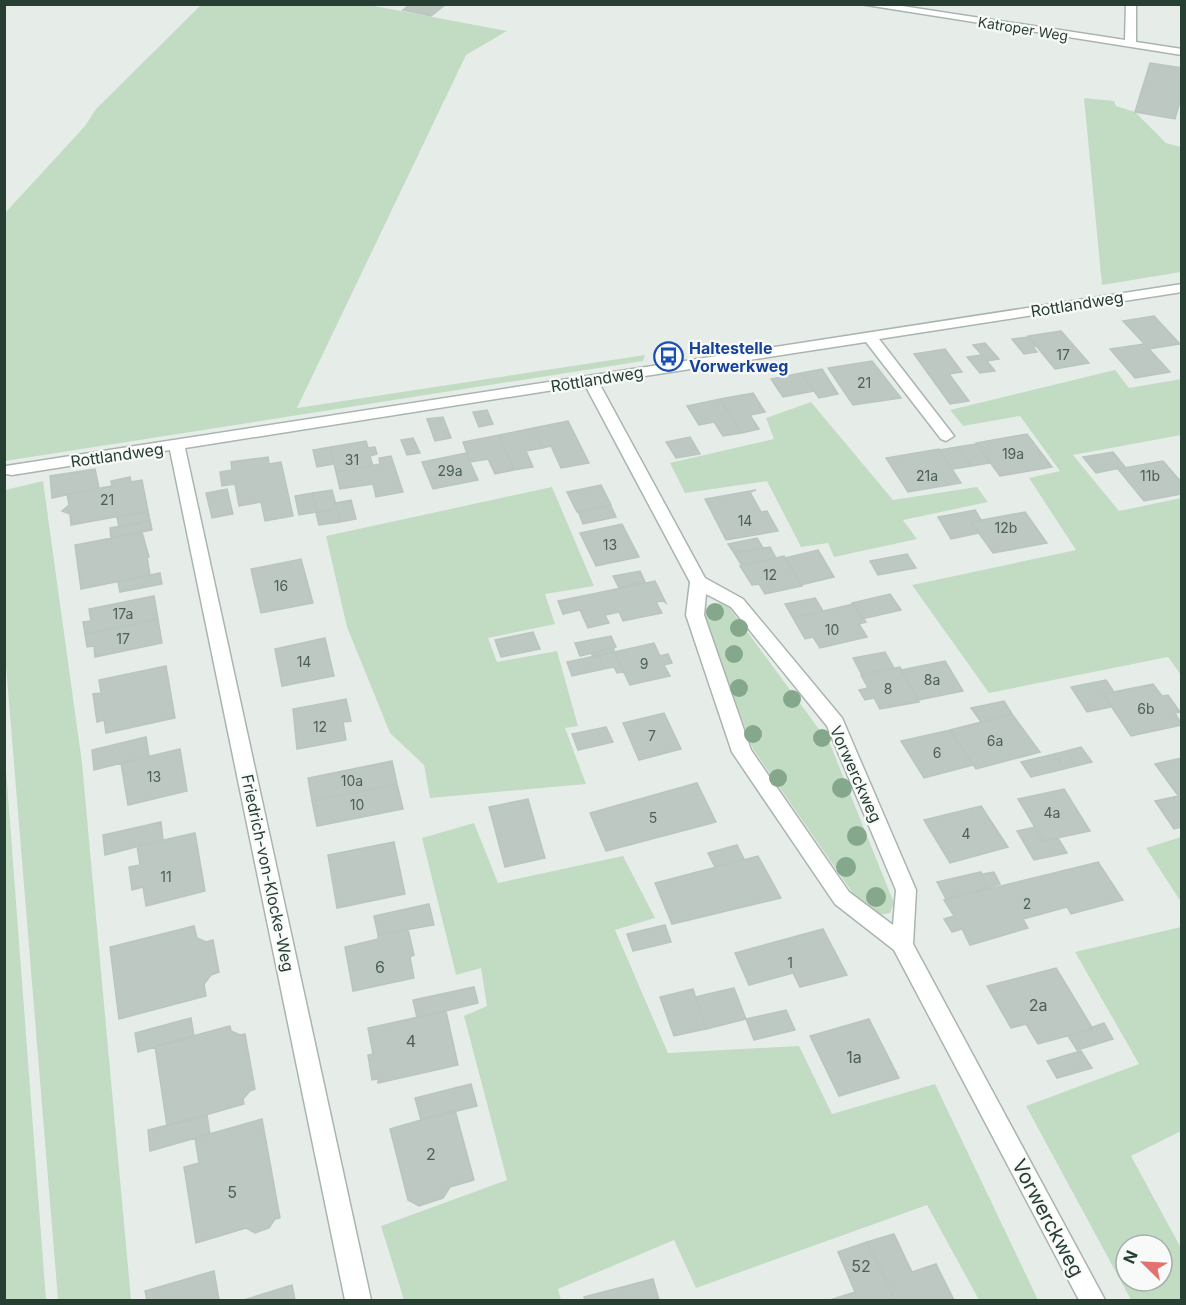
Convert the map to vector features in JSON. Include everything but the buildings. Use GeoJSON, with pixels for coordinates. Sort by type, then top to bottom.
{"type":"FeatureCollection","features":[{"type":"Feature","properties":{"kind":"street","name":"Katroper Weg"},"geometry":{"type":"LineString","coordinates":[[865,4],[1182,52]]}},
{"type":"Feature","properties":{"kind":"street"},"geometry":{"type":"LineString","coordinates":[[1130,44],[1131,4]]}},
{"type":"Feature","properties":{"kind":"street","name":"Rottlandweg"},"geometry":{"type":"LineString","coordinates":[[12,470],[1182,288]]}},
{"type":"Feature","properties":{"kind":"street"},"geometry":{"type":"LineString","coordinates":[[870,337],[946,436]]}},
{"type":"Feature","properties":{"kind":"street"},"geometry":{"type":"LineString","coordinates":[[590,381],[699,582]]}},
{"type":"Feature","properties":{"kind":"street","name":"Friedrich-von-Klocke-Weg"},"geometry":{"type":"LineString","coordinates":[[177,446],[358,1300]]}},
{"type":"Feature","properties":{"kind":"street","name":"Vorwerckweg"},"geometry":{"type":"LineString","coordinates":[[902,944],[906,890],[836,723],[737,603],[699,582],[695,615],[742,752],[842,898],[902,944],[1092,1300]]}},
{"type":"Feature","properties":{"kind":"green space"},"geometry":{"type":"Polygon","coordinates":[[[201,5],[369,5],[507,31],[466,55],[297,408],[645,355],[643,361],[5,461],[5,213],[85,126],[96,109],[201,5]]]}},
{"type":"Feature","properties":{"kind":"green space"},"geometry":{"type":"Polygon","coordinates":[[[1084,98],[1114,101],[1116,106],[1135,112],[1166,143],[1181,147],[1181,272],[1102,285],[1084,98]]]}},
{"type":"Feature","properties":{"kind":"green space"},"geometry":{"type":"Polygon","coordinates":[[[1115,370],[1129,388],[1181,379],[1181,435],[1073,455],[1119,511],[1181,498],[1181,675],[1168,657],[989,693],[912,585],[1076,550],[1029,478],[1060,471],[1020,416],[963,426],[950,410],[1115,370]]]}},
{"type":"Feature","properties":{"kind":"green space"},"geometry":{"type":"Polygon","coordinates":[[[811,402],[893,500],[977,487],[988,502],[903,520],[917,539],[834,557],[828,543],[801,547],[767,481],[685,493],[670,463],[774,439],[766,418],[811,402]]]}},
{"type":"Feature","properties":{"kind":"green space"},"geometry":{"type":"Polygon","coordinates":[[[43,481],[82,763],[131,1300],[58,1300],[5,654],[5,490],[43,481]]]}},
{"type":"Feature","properties":{"kind":"green space"},"geometry":{"type":"Polygon","coordinates":[[[552,487],[594,586],[545,594],[555,624],[488,638],[497,662],[557,651],[578,726],[565,728],[586,784],[430,798],[424,765],[390,733],[347,627],[326,536],[552,487]]]}},
{"type":"Feature","properties":{"kind":"green space"},"geometry":{"type":"Polygon","coordinates":[[[720,603],[729,607],[830,744],[894,903],[890,913],[878,915],[863,908],[753,749],[705,618],[707,608],[720,603]]]}},
{"type":"Feature","properties":{"kind":"green space"},"geometry":{"type":"Polygon","coordinates":[[[5,756],[46,1300],[5,1300],[5,756]]]}},
{"type":"Feature","properties":{"kind":"green space"},"geometry":{"type":"Polygon","coordinates":[[[474,823],[498,883],[623,856],[655,918],[615,930],[668,1053],[799,1046],[832,1114],[935,1084],[1038,1300],[979,1300],[927,1205],[696,1288],[674,1240],[558,1289],[561,1300],[404,1300],[381,1226],[507,1180],[464,1016],[487,1006],[481,968],[456,975],[422,838],[474,823]]]}},
{"type":"Feature","properties":{"kind":"green space"},"geometry":{"type":"Polygon","coordinates":[[[1182,837],[1181,902],[1146,848],[1182,837]]]}},
{"type":"Feature","properties":{"kind":"green space"},"geometry":{"type":"Polygon","coordinates":[[[1181,927],[1181,1131],[1131,1156],[1173,1233],[1114,1233],[1114,1269],[1026,1106],[1139,1064],[1075,952],[1181,927]]]}},
{"type":"Feature","properties":{"kind":"green space"},"geometry":{"type":"Polygon","coordinates":[[[1174,1235],[1181,1248],[1181,1300],[1131,1300],[1127,1293],[1174,1293],[1174,1235]]]}},
{"type":"Feature","properties":{"kind":"place","name":"Haltestelle Vorwerkweg"},"geometry":{"type":"Point","coordinates":[668,357]}}]}
